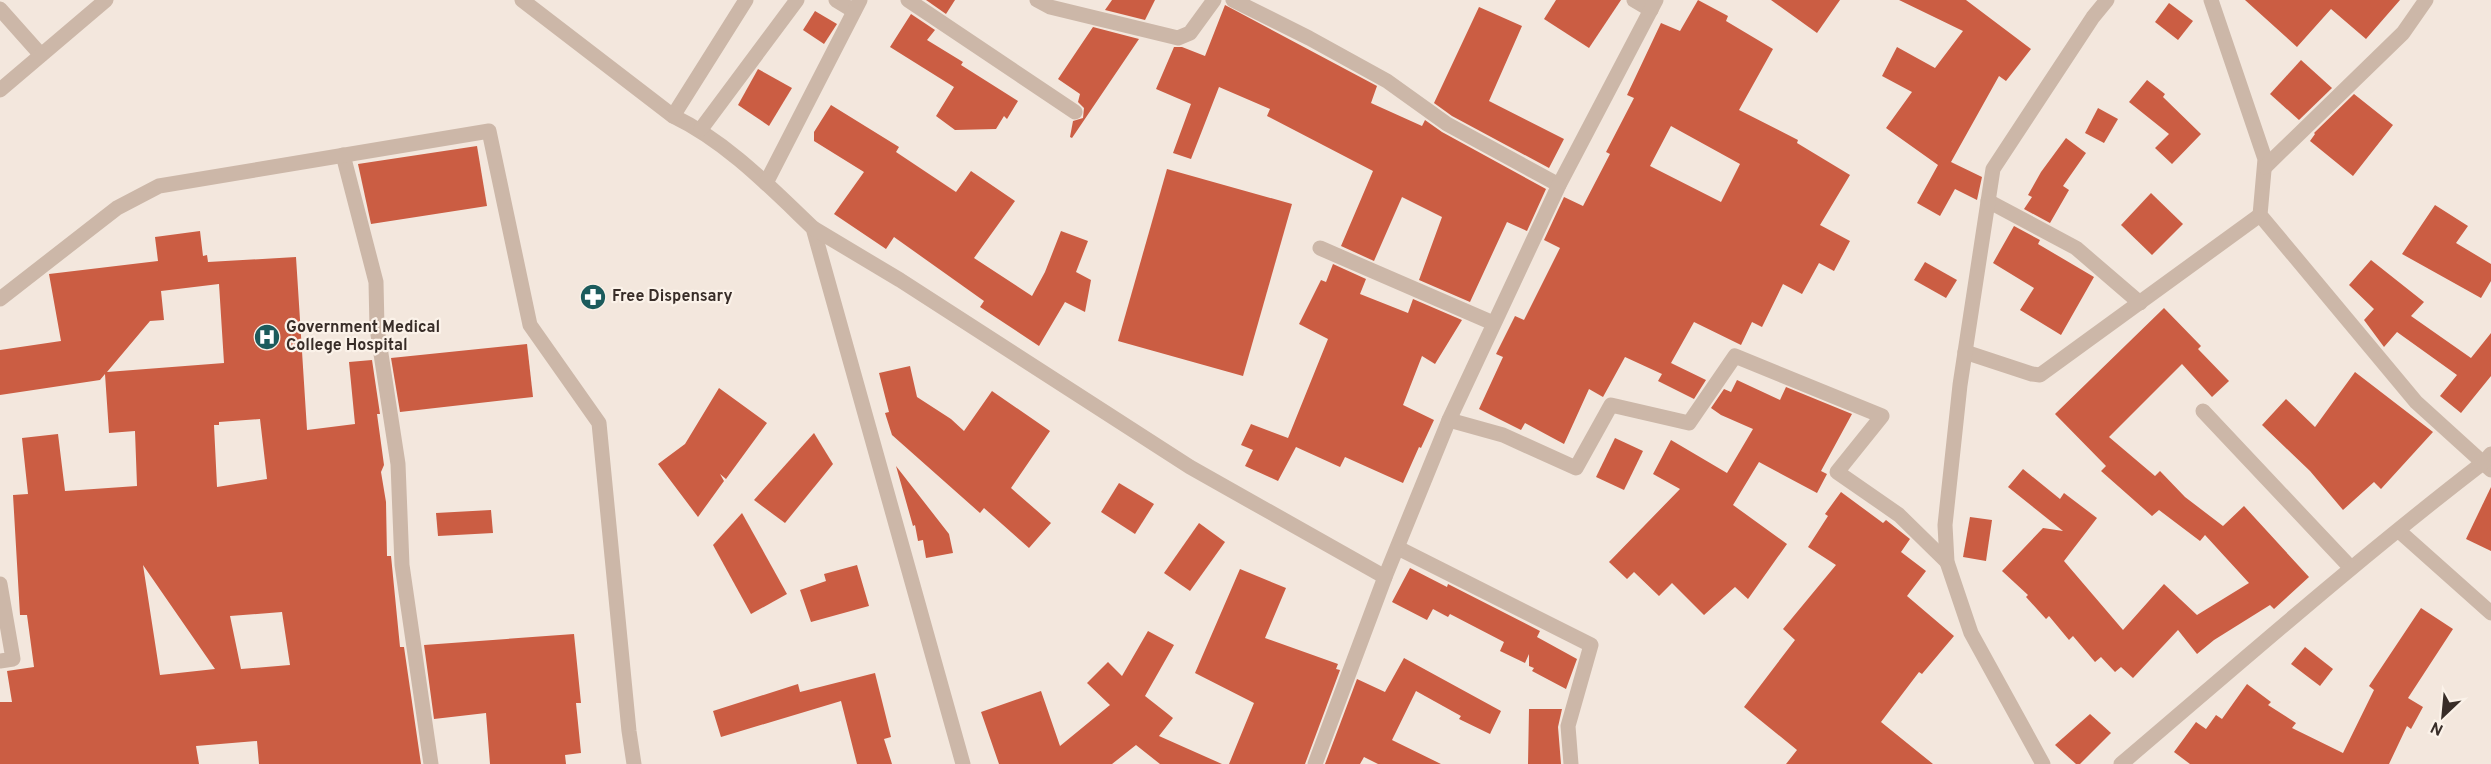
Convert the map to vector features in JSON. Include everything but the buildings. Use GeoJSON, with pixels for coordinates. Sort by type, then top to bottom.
{"type":"FeatureCollection","features":[{"type":"Feature","properties":{"kind":"street"},"geometry":{"type":"LineString","coordinates":[[0,90],[106,0]]}},
{"type":"Feature","properties":{"kind":"street"},"geometry":{"type":"LineString","coordinates":[[522,0],[673,116],[701,129],[766,183],[813,228],[900,280],[1190,467],[1385,578]]}},
{"type":"Feature","properties":{"kind":"street"},"geometry":{"type":"LineString","coordinates":[[673,116],[746,0]]}},
{"type":"Feature","properties":{"kind":"street"},"geometry":{"type":"LineString","coordinates":[[701,129],[797,0]]}},
{"type":"Feature","properties":{"kind":"street"},"geometry":{"type":"LineString","coordinates":[[766,183],[857,5],[836,0]]}},
{"type":"Feature","properties":{"kind":"street"},"geometry":{"type":"LineString","coordinates":[[908,0],[1075,112]]}},
{"type":"Feature","properties":{"kind":"street"},"geometry":{"type":"LineString","coordinates":[[1037,0],[1050,6],[1178,38],[1190,33],[1214,0]]}},
{"type":"Feature","properties":{"kind":"street"},"geometry":{"type":"LineString","coordinates":[[1233,0],[1310,38],[1387,81],[1447,124],[1559,185]]}},
{"type":"Feature","properties":{"kind":"street"},"geometry":{"type":"LineString","coordinates":[[1316,764],[1385,578],[1449,420],[1559,185],[1654,5],[1634,0]]}},
{"type":"Feature","properties":{"kind":"street"},"geometry":{"type":"LineString","coordinates":[[2043,764],[1971,633],[1947,562],[1945,525],[1965,352],[1993,169],[2093,16],[2107,0]]}},
{"type":"Feature","properties":{"kind":"street"},"geometry":{"type":"LineString","coordinates":[[2121,764],[2351,567],[2399,531],[2413,516],[2489,462],[2416,402],[2260,215],[2265,159],[2211,0]]}},
{"type":"Feature","properties":{"kind":"street"},"geometry":{"type":"LineString","coordinates":[[2265,167],[2403,33],[2426,0]]}},
{"type":"Feature","properties":{"kind":"street"},"geometry":{"type":"LineString","coordinates":[[0,9],[42,55]]}},
{"type":"Feature","properties":{"kind":"street"},"geometry":{"type":"LineString","coordinates":[[0,299],[117,208],[159,186],[489,131],[530,325],[599,423],[634,764]]}},
{"type":"Feature","properties":{"kind":"street"},"geometry":{"type":"LineString","coordinates":[[343,155],[376,282],[377,328],[398,464],[402,565],[431,764]]}},
{"type":"Feature","properties":{"kind":"street"},"geometry":{"type":"LineString","coordinates":[[1988,201],[2076,248],[2140,303]]}},
{"type":"Feature","properties":{"kind":"street"},"geometry":{"type":"LineString","coordinates":[[1965,352],[2040,375],[2260,215]]}},
{"type":"Feature","properties":{"kind":"street"},"geometry":{"type":"LineString","coordinates":[[813,228],[963,764]]}},
{"type":"Feature","properties":{"kind":"street"},"geometry":{"type":"LineString","coordinates":[[1320,248],[1493,323]]}},
{"type":"Feature","properties":{"kind":"street"},"geometry":{"type":"LineString","coordinates":[[1449,420],[1503,435],[1576,468],[1611,405],[1689,423],[1735,356],[1882,416],[1837,472],[1899,514],[1947,562]]}},
{"type":"Feature","properties":{"kind":"street"},"geometry":{"type":"LineString","coordinates":[[2203,411],[2351,567]]}},
{"type":"Feature","properties":{"kind":"street"},"geometry":{"type":"LineString","coordinates":[[2399,531],[2491,613]]}},
{"type":"Feature","properties":{"kind":"street"},"geometry":{"type":"LineString","coordinates":[[1398,548],[1591,645],[1568,726],[1570,764]]}},
{"type":"Feature","properties":{"kind":"street"},"geometry":{"type":"LineString","coordinates":[[0,584],[14,658],[0,661]]}},
{"type":"Feature","properties":{"kind":"place","name":"Free Dispensary"},"geometry":{"type":"Point","coordinates":[593,297]}},
{"type":"Feature","properties":{"kind":"place","name":"Government Medical College Hospital"},"geometry":{"type":"Point","coordinates":[267,337]}}]}
